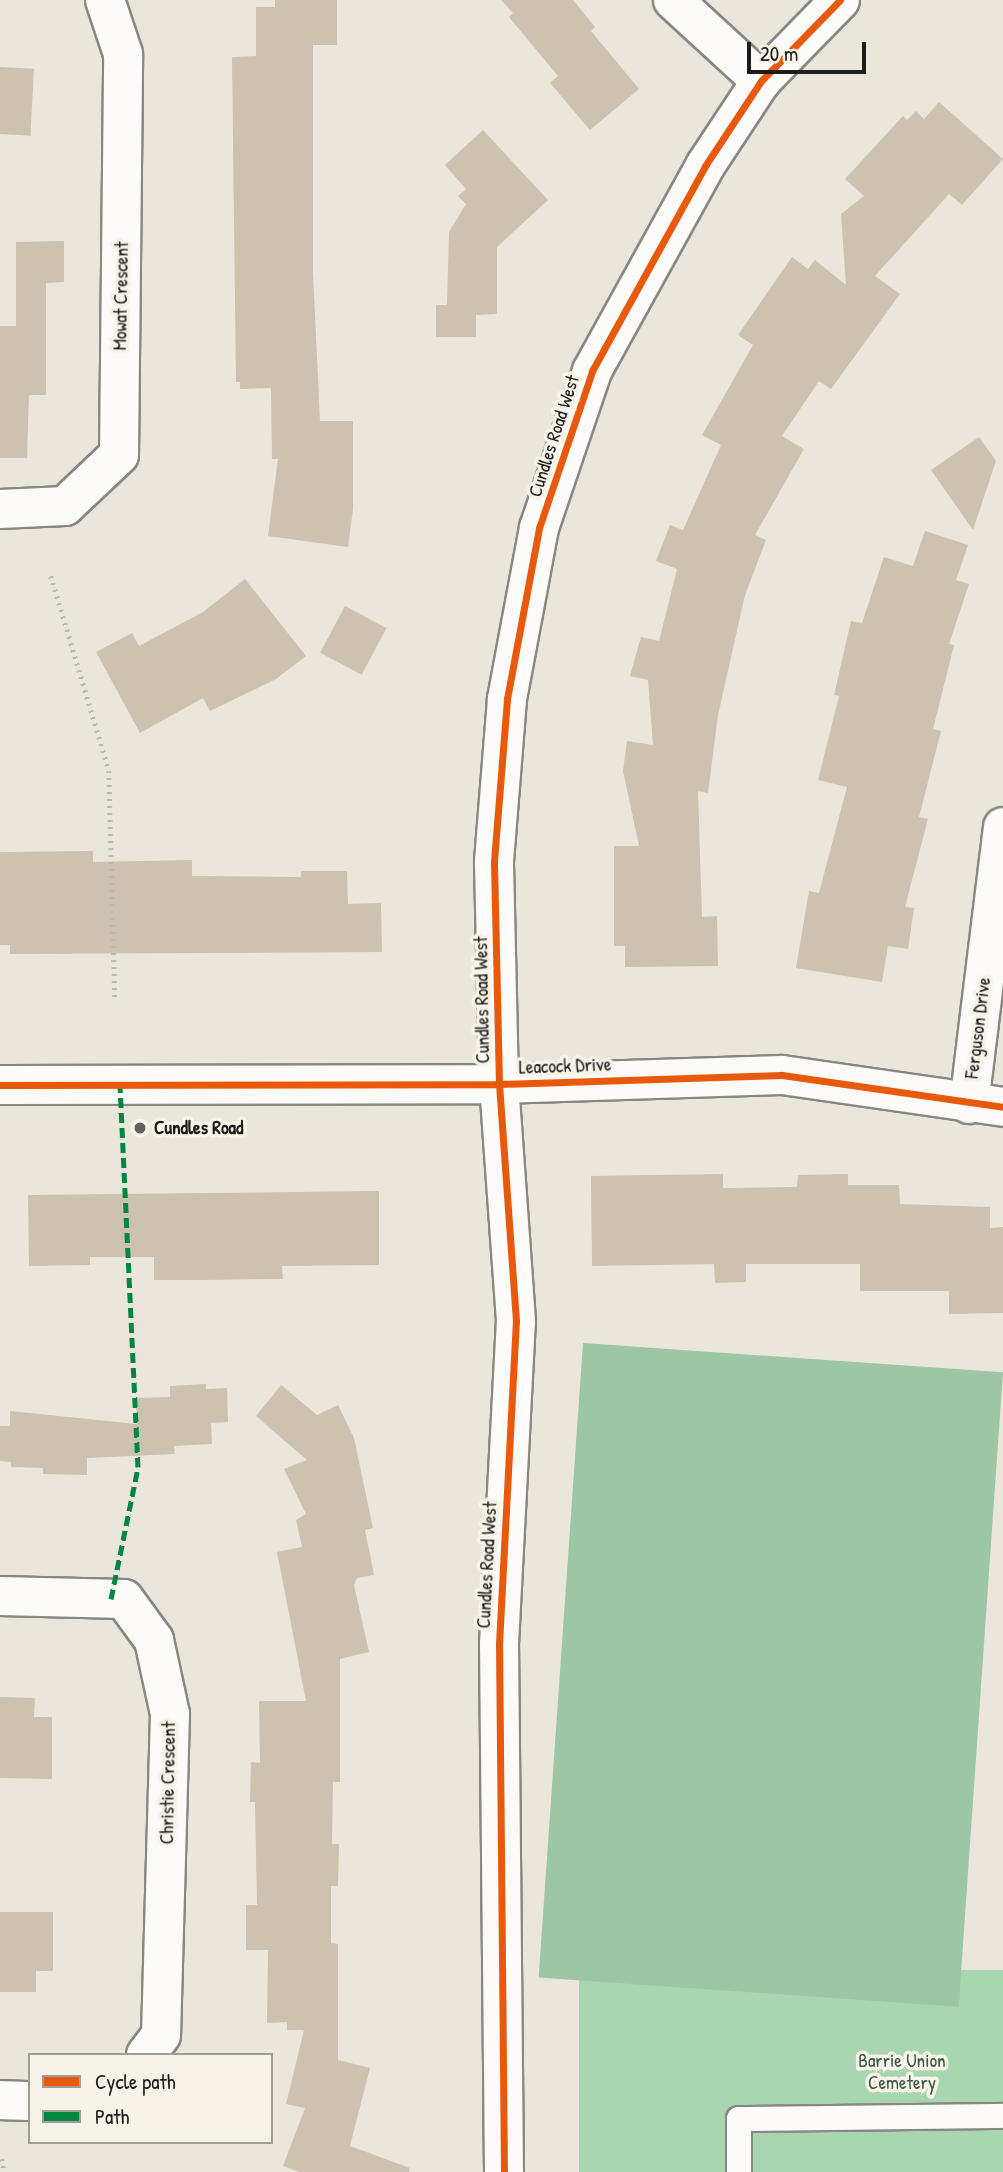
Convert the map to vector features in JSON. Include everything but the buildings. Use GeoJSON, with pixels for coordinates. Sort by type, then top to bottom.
{"type":"FeatureCollection","features":[{"type":"Feature","properties":{"kind":"street","name":"Mowat Crescent"},"geometry":{"type":"LineString","coordinates":[[0,509],[65,506],[119,455],[123,54],[106,0]]}},
{"type":"Feature","properties":{"kind":"street"},"geometry":{"type":"LineString","coordinates":[[673,0],[761,81]]}},
{"type":"Feature","properties":{"kind":"street","name":"Cundles Road West"},"geometry":{"type":"LineString","coordinates":[[504,2172],[499,1644],[516,1321],[499,1084],[495,861],[508,699],[539,528],[592,370],[705,166],[761,81],[840,0]]}},
{"type":"Feature","properties":{"kind":"street","name":"Ferguson Drive"},"geometry":{"type":"LineString","coordinates":[[986,1105],[1003,827]]}},
{"type":"Feature","properties":{"kind":"street","name":"Leacock Drive"},"geometry":{"type":"LineString","coordinates":[[0,1085],[499,1084],[782,1075],[986,1105]]}},
{"type":"Feature","properties":{"kind":"street","name":"Christie Crescent"},"geometry":{"type":"LineString","coordinates":[[0,1596],[124,1599],[154,1640],[170,1714],[161,2035],[148,2053]]}},
{"type":"Feature","properties":{"kind":"street"},"geometry":{"type":"LineString","coordinates":[[0,2100],[28,2101]]}},
{"type":"Feature","properties":{"kind":"lane"},"geometry":{"type":"LineString","coordinates":[[739,2172],[739,2119],[1003,2116]]}},
{"type":"Feature","properties":{"kind":"path"},"geometry":{"type":"LineString","coordinates":[[51,576],[109,771],[115,998]]}},
{"type":"Feature","properties":{"kind":"path"},"geometry":{"type":"LineString","coordinates":[[2,2159],[4,2172]]}},
{"type":"Feature","properties":{"kind":"green space"},"geometry":{"type":"Polygon","coordinates":[[[583,1343],[1003,1372],[959,2007],[539,1977],[583,1343]]]}},
{"type":"Feature","properties":{"kind":"green space","name":"Barrie Union Cemetery"},"geometry":{"type":"Polygon","coordinates":[[[579,1970],[1003,1970],[1003,2172],[579,2172],[579,1970]]]}},
{"type":"Feature","properties":{"kind":"marked path"},"geometry":{"type":"LineString","coordinates":[[111,1599],[138,1467],[120,1085]]}},
{"type":"Feature","properties":{"kind":"cycle path"},"geometry":{"type":"LineString","coordinates":[[504,2172],[499,1644],[516,1321],[499,1084],[494,861],[507,699],[539,528],[592,371],[705,166],[761,81],[840,0]]}},
{"type":"Feature","properties":{"kind":"cycle path"},"geometry":{"type":"LineString","coordinates":[[0,1085],[499,1084],[782,1075],[1003,1107]]}},
{"type":"Feature","properties":{"kind":"place","name":"Cundles Road"},"geometry":{"type":"Point","coordinates":[140,1128]}}]}
